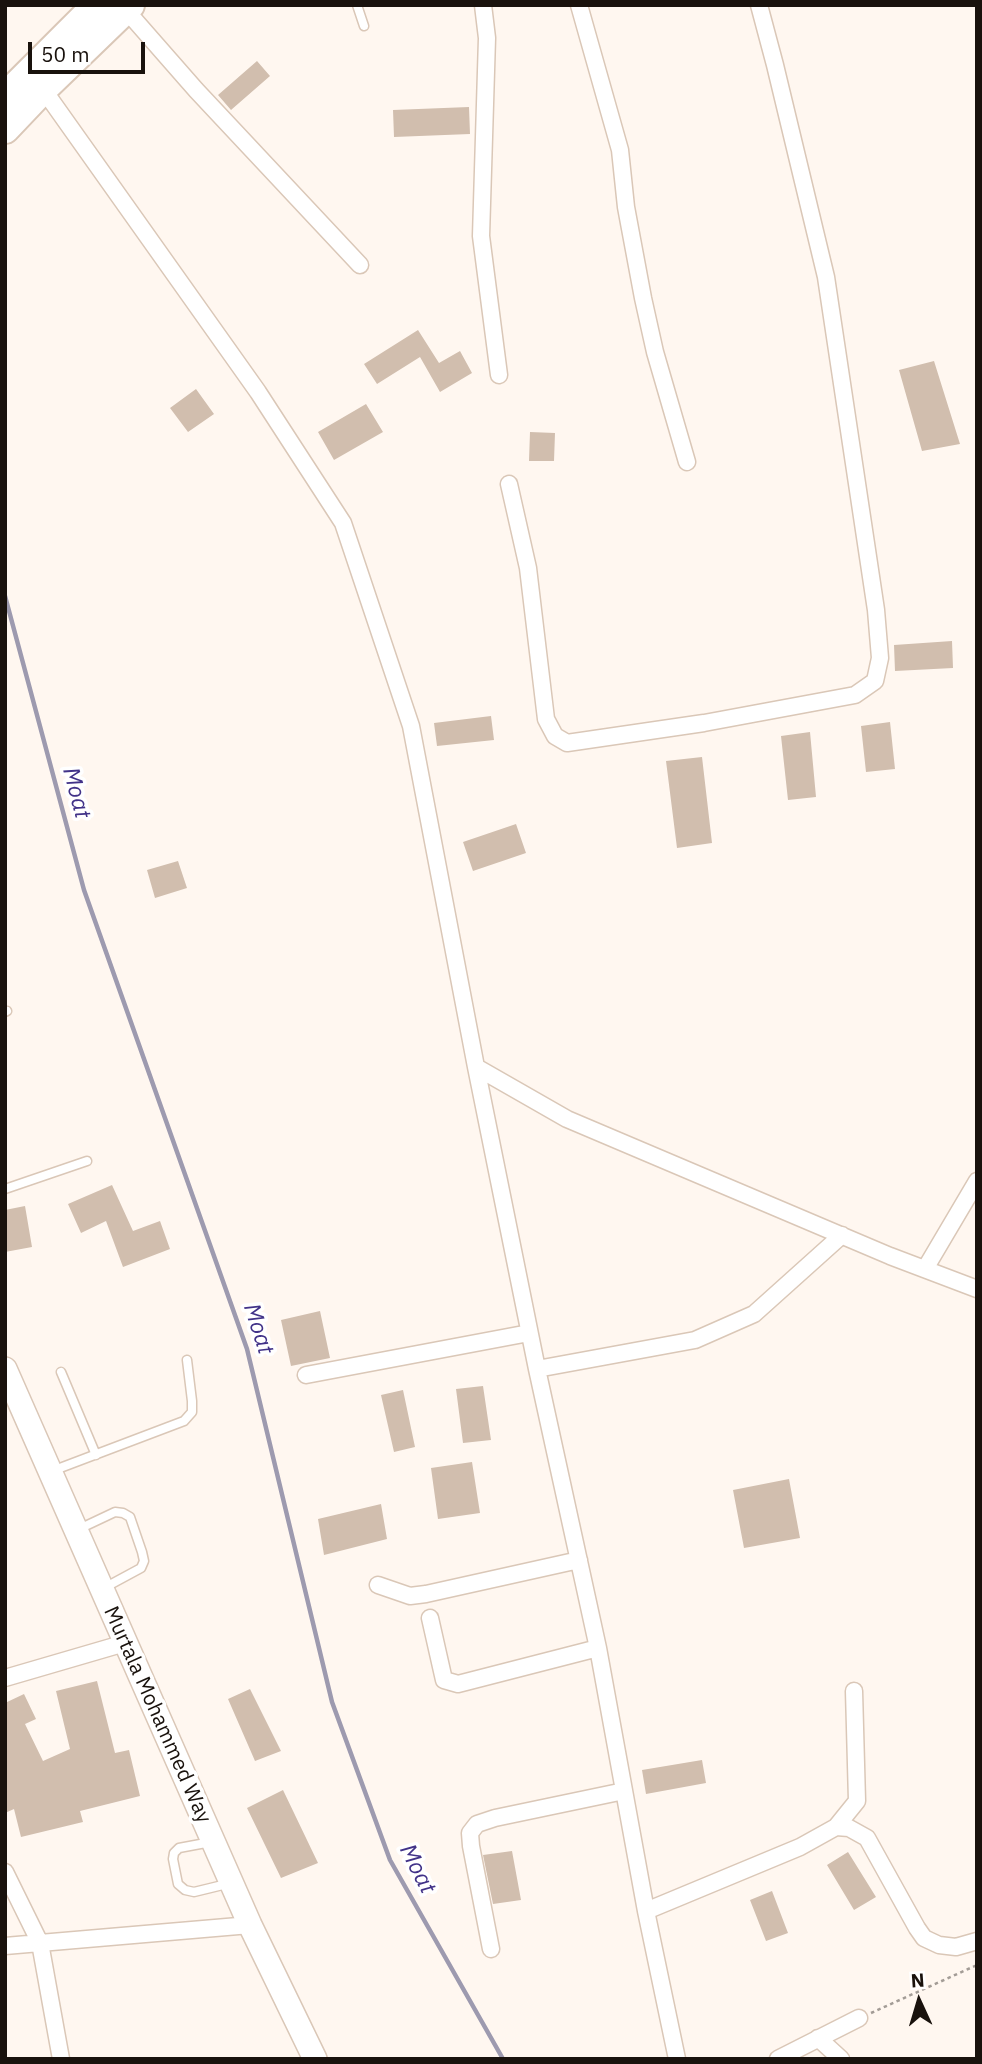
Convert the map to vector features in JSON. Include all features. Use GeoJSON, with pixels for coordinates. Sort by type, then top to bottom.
{"type":"FeatureCollection","features":[{"type":"Feature","properties":{"kind":"highway"},"geometry":{"type":"LineString","coordinates":[[5,97],[97,5]]}},
{"type":"Feature","properties":{"kind":"highway"},"geometry":{"type":"LineString","coordinates":[[5,129],[128,7]]}},
{"type":"Feature","properties":{"kind":"street"},"geometry":{"type":"LineString","coordinates":[[483,5],[487,38],[481,236],[499,375]]}},
{"type":"Feature","properties":{"kind":"street"},"geometry":{"type":"LineString","coordinates":[[579,5],[620,150],[626,207],[643,298],[655,352],[687,462]]}},
{"type":"Feature","properties":{"kind":"street"},"geometry":{"type":"LineString","coordinates":[[509,484],[528,568],[546,719],[555,736],[568,743],[705,723],[855,695],[875,681],[880,658],[876,610],[826,277],[759,5]]}},
{"type":"Feature","properties":{"kind":"street"},"geometry":{"type":"LineString","coordinates":[[128,7],[196,90],[360,265]]}},
{"type":"Feature","properties":{"kind":"street"},"geometry":{"type":"LineString","coordinates":[[43,89],[258,392],[343,523],[411,726],[529,1333],[598,1648],[646,1911],[677,2059]]}},
{"type":"Feature","properties":{"kind":"street"},"geometry":{"type":"LineString","coordinates":[[476,1067],[567,1119],[842,1236],[977,1289]]}},
{"type":"Feature","properties":{"kind":"street"},"geometry":{"type":"LineString","coordinates":[[925,1269],[977,1181]]}},
{"type":"Feature","properties":{"kind":"street"},"geometry":{"type":"LineString","coordinates":[[537,1370],[695,1340],[754,1314],[842,1236]]}},
{"type":"Feature","properties":{"kind":"street"},"geometry":{"type":"LineString","coordinates":[[306,1375],[529,1333]]}},
{"type":"Feature","properties":{"kind":"street","name":"Murtala Mohammed Way"},"geometry":{"type":"LineString","coordinates":[[5,1369],[250,1925],[315,2059]]}},
{"type":"Feature","properties":{"kind":"street"},"geometry":{"type":"LineString","coordinates":[[378,1586],[410,1596],[426,1594],[579,1560]]}},
{"type":"Feature","properties":{"kind":"street"},"geometry":{"type":"LineString","coordinates":[[430,1618],[444,1680],[458,1684],[598,1648]]}},
{"type":"Feature","properties":{"kind":"street"},"geometry":{"type":"LineString","coordinates":[[5,1678],[125,1643]]}},
{"type":"Feature","properties":{"kind":"street"},"geometry":{"type":"LineString","coordinates":[[646,1911],[800,1847],[836,1827],[857,1801],[854,1692]]}},
{"type":"Feature","properties":{"kind":"street"},"geometry":{"type":"LineString","coordinates":[[491,1949],[471,1846],[470,1833],[477,1824],[624,1791]]}},
{"type":"Feature","properties":{"kind":"street"},"geometry":{"type":"LineString","coordinates":[[836,1827],[849,1828],[867,1838],[924,1938],[939,1945],[956,1947],[977,1941]]}},
{"type":"Feature","properties":{"kind":"street"},"geometry":{"type":"LineString","coordinates":[[5,1872],[40,1943],[61,2059]]}},
{"type":"Feature","properties":{"kind":"street"},"geometry":{"type":"LineString","coordinates":[[5,1946],[250,1925]]}},
{"type":"Feature","properties":{"kind":"street"},"geometry":{"type":"LineString","coordinates":[[778,2059],[859,2018]]}},
{"type":"Feature","properties":{"kind":"street"},"geometry":{"type":"LineString","coordinates":[[818,2038],[841,2059]]}},
{"type":"Feature","properties":{"kind":"lane"},"geometry":{"type":"LineString","coordinates":[[357,5],[364,26]]}},
{"type":"Feature","properties":{"kind":"lane"},"geometry":{"type":"LineString","coordinates":[[5,1189],[87,1161]]}},
{"type":"Feature","properties":{"kind":"lane"},"geometry":{"type":"LineString","coordinates":[[50,1472],[184,1421],[192,1412],[187,1360]]}},
{"type":"Feature","properties":{"kind":"lane"},"geometry":{"type":"LineString","coordinates":[[61,1372],[96,1455]]}},
{"type":"Feature","properties":{"kind":"lane"},"geometry":{"type":"LineString","coordinates":[[75,1531],[115,1512],[130,1517],[144,1561],[141,1568],[101,1589]]}},
{"type":"Feature","properties":{"kind":"lane"},"geometry":{"type":"LineString","coordinates":[[214,1842],[179,1848],[174,1853],[178,1884],[185,1890],[194,1892],[232,1883]]}},
{"type":"Feature","properties":{"kind":"path"},"geometry":{"type":"LineString","coordinates":[[859,2018],[977,1965]]}},
{"type":"Feature","properties":{"kind":"building"},"geometry":{"type":"Polygon","coordinates":[[[257,61],[270,76],[231,110],[218,95],[257,61]]]}},
{"type":"Feature","properties":{"kind":"building"},"geometry":{"type":"Polygon","coordinates":[[[469,107],[470,134],[394,137],[393,110],[469,107]]]}},
{"type":"Feature","properties":{"kind":"building"},"geometry":{"type":"Polygon","coordinates":[[[418,330],[439,363],[460,351],[472,373],[440,392],[420,357],[377,384],[364,364],[418,330]]]}},
{"type":"Feature","properties":{"kind":"building"},"geometry":{"type":"Polygon","coordinates":[[[934,361],[960,444],[922,451],[899,370],[934,361]]]}},
{"type":"Feature","properties":{"kind":"building"},"geometry":{"type":"Polygon","coordinates":[[[196,389],[214,414],[188,432],[170,408],[196,389]]]}},
{"type":"Feature","properties":{"kind":"building"},"geometry":{"type":"Polygon","coordinates":[[[366,404],[383,432],[334,460],[318,432],[366,404]]]}},
{"type":"Feature","properties":{"kind":"building"},"geometry":{"type":"Polygon","coordinates":[[[530,432],[555,433],[554,461],[529,461],[530,432]]]}},
{"type":"Feature","properties":{"kind":"building"},"geometry":{"type":"Polygon","coordinates":[[[952,641],[953,668],[895,671],[894,645],[952,641]]]}},
{"type":"Feature","properties":{"kind":"building"},"geometry":{"type":"Polygon","coordinates":[[[491,716],[494,740],[437,746],[434,723],[491,716]]]}},
{"type":"Feature","properties":{"kind":"building"},"geometry":{"type":"Polygon","coordinates":[[[890,722],[895,769],[866,772],[861,726],[890,722]]]}},
{"type":"Feature","properties":{"kind":"building"},"geometry":{"type":"Polygon","coordinates":[[[810,732],[816,797],[788,800],[781,736],[810,732]]]}},
{"type":"Feature","properties":{"kind":"building"},"geometry":{"type":"Polygon","coordinates":[[[702,757],[712,843],[677,848],[666,761],[702,757]]]}},
{"type":"Feature","properties":{"kind":"building"},"geometry":{"type":"Polygon","coordinates":[[[516,824],[526,853],[473,871],[463,842],[516,824]]]}},
{"type":"Feature","properties":{"kind":"building"},"geometry":{"type":"Polygon","coordinates":[[[178,861],[187,888],[155,898],[147,870],[178,861]]]}},
{"type":"Feature","properties":{"kind":"building"},"geometry":{"type":"Polygon","coordinates":[[[112,1185],[133,1231],[160,1221],[170,1249],[123,1267],[106,1221],[81,1233],[68,1204],[112,1185]]]}},
{"type":"Feature","properties":{"kind":"building"},"geometry":{"type":"Polygon","coordinates":[[[25,1206],[32,1247],[5,1252],[5,1210],[25,1206]]]}},
{"type":"Feature","properties":{"kind":"building"},"geometry":{"type":"Polygon","coordinates":[[[320,1311],[330,1358],[291,1366],[281,1320],[320,1311]]]}},
{"type":"Feature","properties":{"kind":"building"},"geometry":{"type":"Polygon","coordinates":[[[483,1386],[491,1440],[463,1443],[456,1389],[483,1386]]]}},
{"type":"Feature","properties":{"kind":"building"},"geometry":{"type":"Polygon","coordinates":[[[403,1390],[415,1447],[394,1452],[381,1395],[403,1390]]]}},
{"type":"Feature","properties":{"kind":"building"},"geometry":{"type":"Polygon","coordinates":[[[472,1462],[480,1513],[438,1519],[431,1468],[472,1462]]]}},
{"type":"Feature","properties":{"kind":"building"},"geometry":{"type":"Polygon","coordinates":[[[789,1479],[800,1538],[744,1548],[733,1490],[789,1479]]]}},
{"type":"Feature","properties":{"kind":"building"},"geometry":{"type":"Polygon","coordinates":[[[381,1504],[387,1539],[324,1555],[318,1519],[381,1504]]]}},
{"type":"Feature","properties":{"kind":"building"},"geometry":{"type":"Polygon","coordinates":[[[97,1681],[115,1753],[129,1750],[140,1796],[80,1811],[83,1822],[21,1837],[14,1809],[5,1813],[5,1703],[24,1694],[36,1719],[25,1724],[43,1761],[70,1749],[56,1691],[97,1681]]]}},
{"type":"Feature","properties":{"kind":"building"},"geometry":{"type":"Polygon","coordinates":[[[250,1689],[281,1751],[255,1761],[228,1699],[250,1689]]]}},
{"type":"Feature","properties":{"kind":"building"},"geometry":{"type":"Polygon","coordinates":[[[702,1760],[706,1783],[646,1794],[642,1770],[702,1760]]]}},
{"type":"Feature","properties":{"kind":"building"},"geometry":{"type":"Polygon","coordinates":[[[283,1790],[318,1863],[281,1878],[247,1808],[283,1790]]]}},
{"type":"Feature","properties":{"kind":"building"},"geometry":{"type":"Polygon","coordinates":[[[512,1851],[521,1900],[493,1904],[483,1855],[512,1851]]]}},
{"type":"Feature","properties":{"kind":"building"},"geometry":{"type":"Polygon","coordinates":[[[848,1852],[876,1897],[854,1910],[827,1865],[848,1852]]]}},
{"type":"Feature","properties":{"kind":"building"},"geometry":{"type":"Polygon","coordinates":[[[772,1891],[788,1933],[766,1941],[750,1900],[772,1891]]]}},
{"type":"Feature","properties":{"kind":"waterway","name":"Moat"},"geometry":{"type":"LineString","coordinates":[[5,596],[84,890],[247,1349],[332,1702],[390,1860],[503,2059]]}}]}
